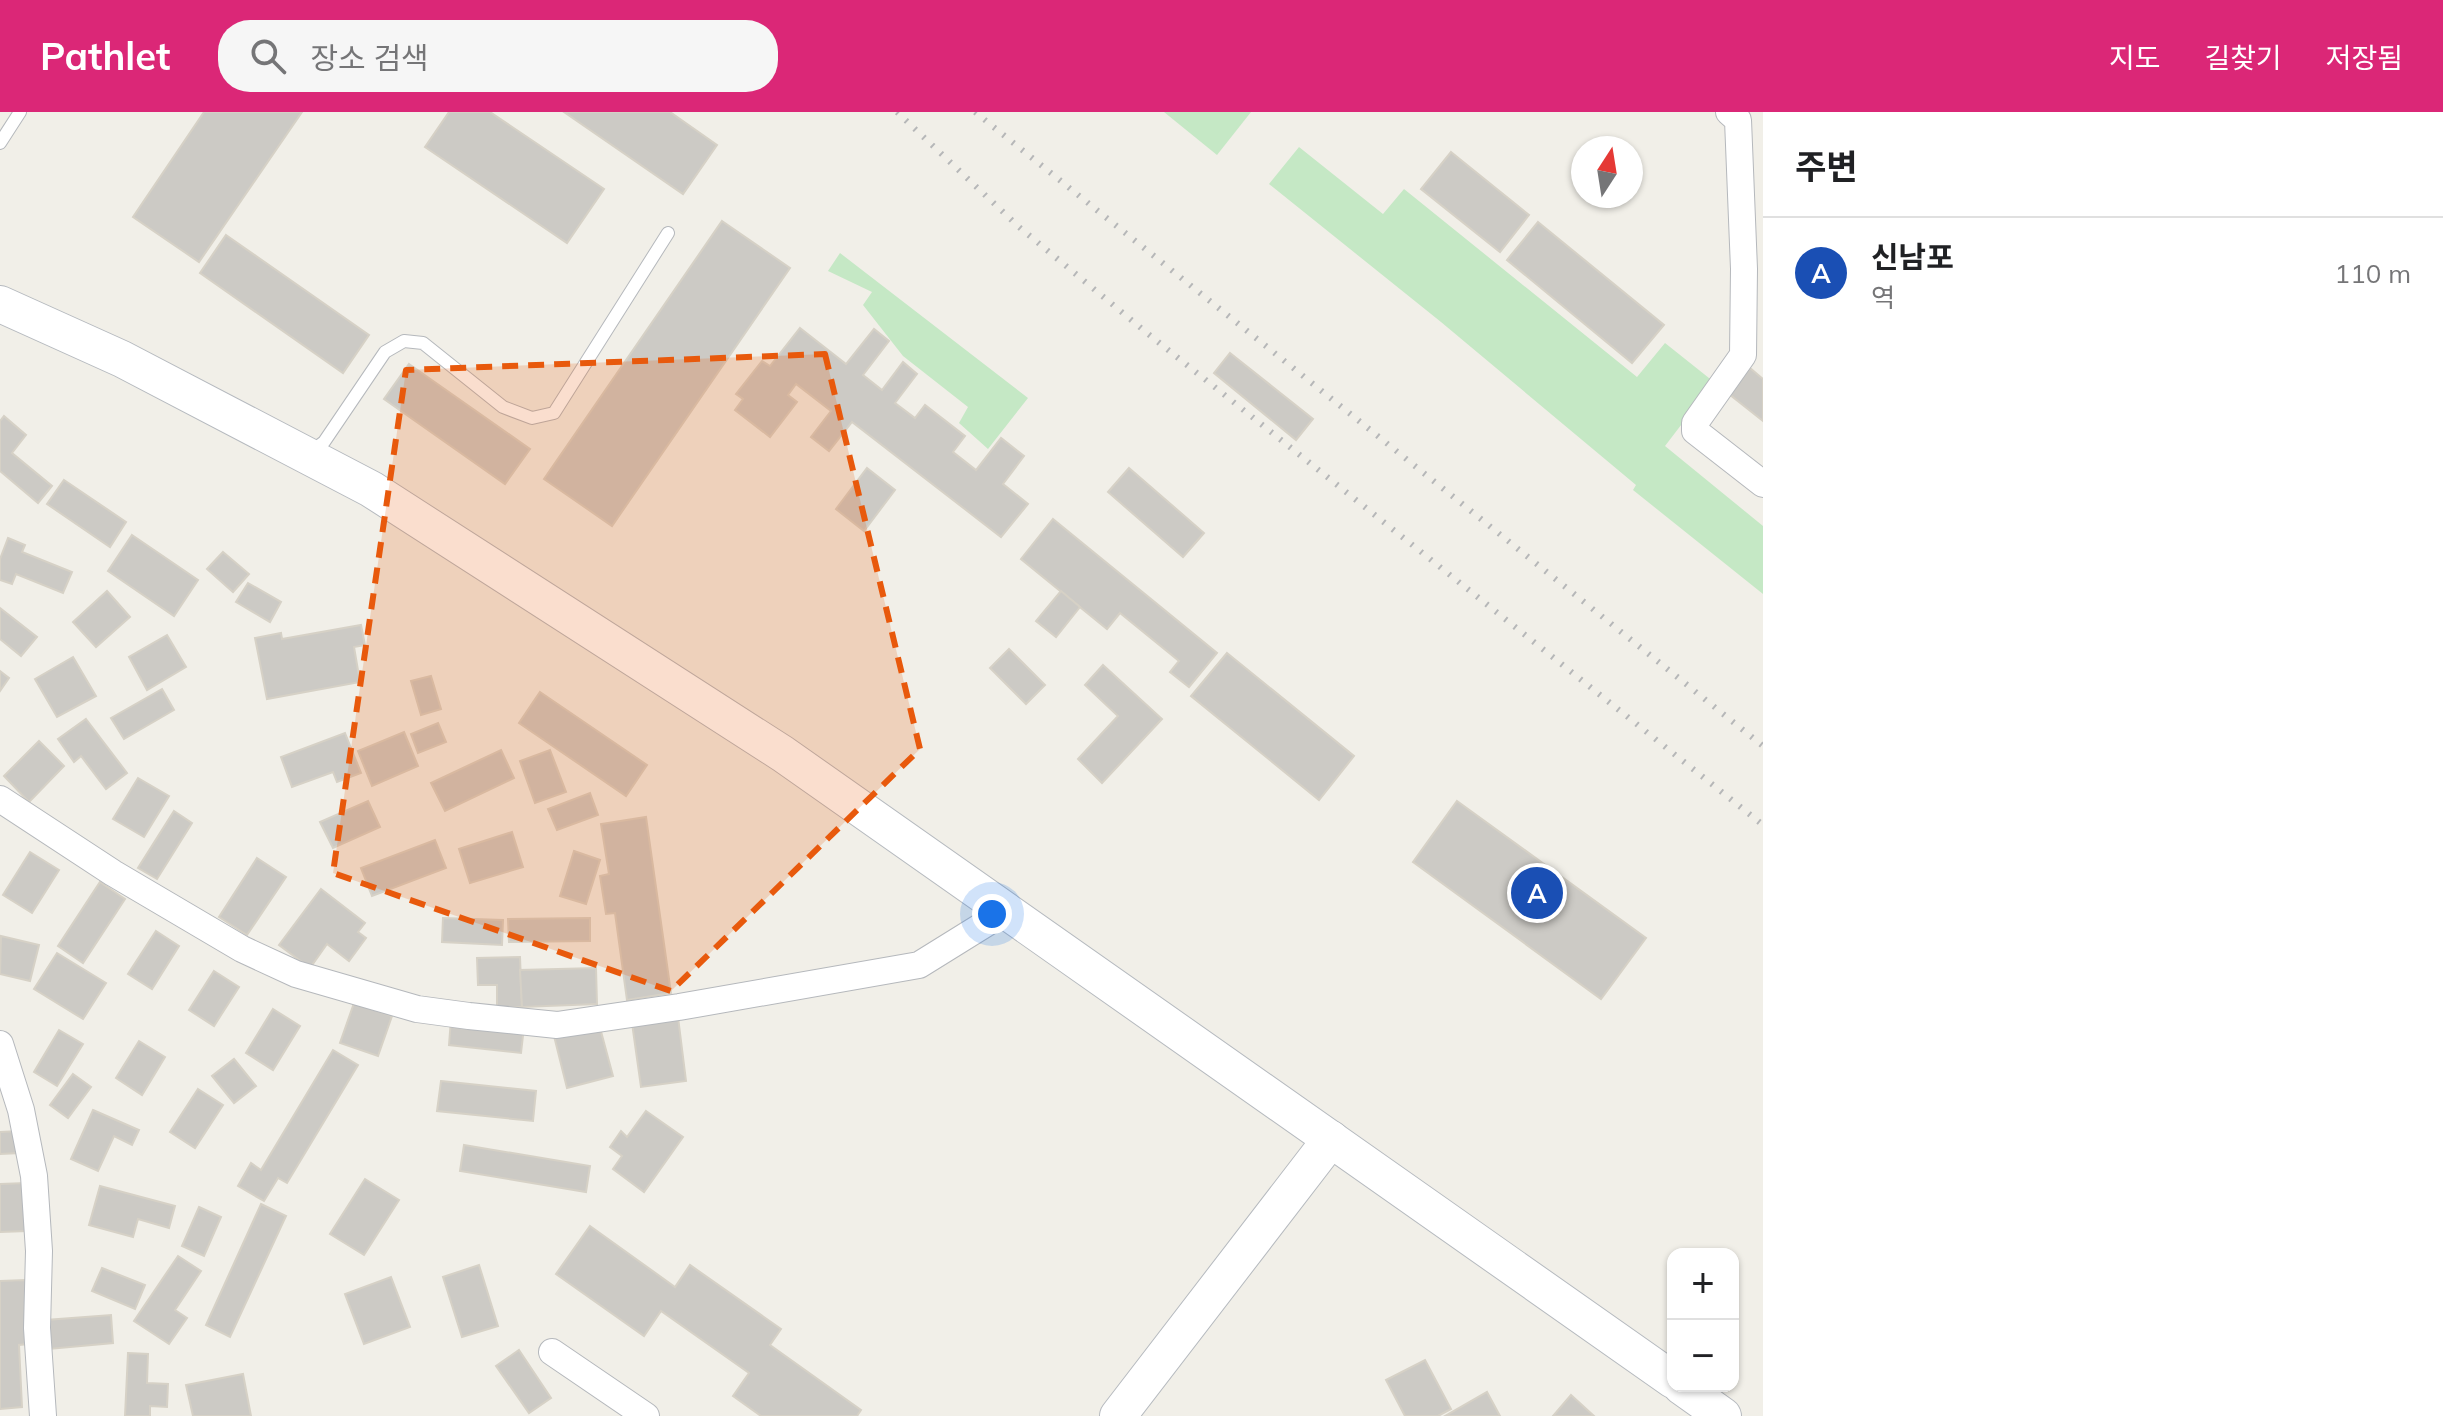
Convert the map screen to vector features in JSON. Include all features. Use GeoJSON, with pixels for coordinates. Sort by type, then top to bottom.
{"type":"FeatureCollection","features":[{"type":"Feature","properties":{"kind":"main road"},"geometry":{"type":"LineString","coordinates":[[0,304],[122,359],[371,489],[770,745],[1667,1376]]}},
{"type":"Feature","properties":{"kind":"main road"},"geometry":{"type":"LineString","coordinates":[[1118,1416],[1331,1139]]}},
{"type":"Feature","properties":{"kind":"main road"},"geometry":{"type":"LineString","coordinates":[[1689,1392],[1723,1416]]}},
{"type":"Feature","properties":{"kind":"street"},"geometry":{"type":"LineString","coordinates":[[1729,112],[1738,120],[1744,269],[1753,354],[1695,423],[1695,431],[1763,484]]}},
{"type":"Feature","properties":{"kind":"street"},"geometry":{"type":"LineString","coordinates":[[0,799],[113,873],[255,955],[296,974],[417,1009],[469,1016],[557,1025],[919,965],[1006,911]]}},
{"type":"Feature","properties":{"kind":"street"},"geometry":{"type":"LineString","coordinates":[[0,1044],[21,1110],[34,1176],[39,1251],[37,1328],[43,1416]]}},
{"type":"Feature","properties":{"kind":"street"},"geometry":{"type":"LineString","coordinates":[[552,1352],[646,1416]]}},
{"type":"Feature","properties":{"kind":"lane"},"geometry":{"type":"LineString","coordinates":[[0,143],[20,112]]}},
{"type":"Feature","properties":{"kind":"lane"},"geometry":{"type":"LineString","coordinates":[[306,455],[324,442],[385,352],[404,341],[423,343],[503,407],[532,418],[554,413],[668,233]]}},
{"type":"Feature","properties":{"kind":"highlighted area"},"geometry":{"type":"Polygon","coordinates":[[[825,354],[920,749],[671,991],[333,873],[406,370],[825,354]]]}},
{"type":"Feature","properties":{"kind":"green space"},"geometry":{"type":"Polygon","coordinates":[[[1164,112],[1251,112],[1217,155],[1164,112]]]}},
{"type":"Feature","properties":{"kind":"green space"},"geometry":{"type":"Polygon","coordinates":[[[1299,147],[1383,214],[1404,189],[1637,377],[1665,343],[1714,382],[1665,446],[1763,526],[1763,594],[1633,490],[1636,485],[1441,322],[1269,184],[1299,147]]]}},
{"type":"Feature","properties":{"kind":"green space"},"geometry":{"type":"Polygon","coordinates":[[[840,253],[1028,398],[988,449],[959,423],[968,407],[903,356],[863,305],[872,292],[828,271],[840,253]]]}},
{"type":"Feature","properties":{"kind":"building"},"geometry":{"type":"Polygon","coordinates":[[[204,112],[302,112],[199,262],[133,217],[204,112]]]}},
{"type":"Feature","properties":{"kind":"building"},"geometry":{"type":"Polygon","coordinates":[[[449,112],[490,112],[604,189],[567,243],[425,147],[449,112]]]}},
{"type":"Feature","properties":{"kind":"building"},"geometry":{"type":"Polygon","coordinates":[[[564,112],[670,112],[717,145],[683,194],[564,112]]]}},
{"type":"Feature","properties":{"kind":"building"},"geometry":{"type":"Polygon","coordinates":[[[1451,152],[1529,215],[1500,252],[1421,189],[1451,152]]]}},
{"type":"Feature","properties":{"kind":"building"},"geometry":{"type":"Polygon","coordinates":[[[722,221],[790,268],[612,526],[544,479],[722,221]]]}},
{"type":"Feature","properties":{"kind":"building"},"geometry":{"type":"Polygon","coordinates":[[[1538,222],[1664,325],[1632,363],[1507,260],[1538,222]]]}},
{"type":"Feature","properties":{"kind":"building"},"geometry":{"type":"Polygon","coordinates":[[[226,235],[369,335],[343,373],[200,273],[226,235]]]}},
{"type":"Feature","properties":{"kind":"building"},"geometry":{"type":"Polygon","coordinates":[[[800,328],[846,364],[874,329],[889,341],[863,375],[882,390],[903,362],[917,374],[895,403],[915,418],[925,405],[965,436],[953,452],[976,470],[1001,438],[1024,456],[1003,484],[1028,504],[1001,537],[852,422],[829,451],[811,437],[831,411],[796,384],[788,395],[797,402],[770,437],[735,410],[743,399],[736,394],[762,361],[770,366],[800,328]]]}},
{"type":"Feature","properties":{"kind":"building"},"geometry":{"type":"Polygon","coordinates":[[[1230,353],[1313,419],[1296,440],[1214,373],[1230,353]]]}},
{"type":"Feature","properties":{"kind":"building"},"geometry":{"type":"Polygon","coordinates":[[[409,364],[530,449],[505,484],[384,399],[409,364]]]}},
{"type":"Feature","properties":{"kind":"building"},"geometry":{"type":"Polygon","coordinates":[[[1750,368],[1763,379],[1763,421],[1729,394],[1750,368]]]}},
{"type":"Feature","properties":{"kind":"building"},"geometry":{"type":"Polygon","coordinates":[[[4,416],[26,435],[12,453],[52,486],[38,503],[0,471],[0,421],[4,416]]]}},
{"type":"Feature","properties":{"kind":"building"},"geometry":{"type":"Polygon","coordinates":[[[867,468],[895,490],[864,531],[836,509],[867,468]]]}},
{"type":"Feature","properties":{"kind":"building"},"geometry":{"type":"Polygon","coordinates":[[[1129,468],[1204,533],[1183,557],[1108,492],[1129,468]]]}},
{"type":"Feature","properties":{"kind":"building"},"geometry":{"type":"Polygon","coordinates":[[[64,480],[126,522],[110,547],[47,504],[64,480]]]}},
{"type":"Feature","properties":{"kind":"building"},"geometry":{"type":"Polygon","coordinates":[[[1053,519],[1217,653],[1189,687],[1170,672],[1179,661],[1120,613],[1107,629],[1021,559],[1053,519]]]}},
{"type":"Feature","properties":{"kind":"building"},"geometry":{"type":"Polygon","coordinates":[[[132,535],[198,580],[174,616],[108,571],[132,535]]]}},
{"type":"Feature","properties":{"kind":"building"},"geometry":{"type":"Polygon","coordinates":[[[8,538],[25,545],[22,552],[72,572],[63,593],[16,574],[12,584],[0,580],[0,559],[8,538]]]}},
{"type":"Feature","properties":{"kind":"building"},"geometry":{"type":"Polygon","coordinates":[[[223,552],[249,574],[233,592],[207,569],[223,552]]]}},
{"type":"Feature","properties":{"kind":"building"},"geometry":{"type":"Polygon","coordinates":[[[248,583],[281,602],[270,622],[236,602],[248,583]]]}},
{"type":"Feature","properties":{"kind":"building"},"geometry":{"type":"Polygon","coordinates":[[[107,591],[130,617],[96,647],[73,622],[107,591]]]}},
{"type":"Feature","properties":{"kind":"building"},"geometry":{"type":"Polygon","coordinates":[[[1061,591],[1080,607],[1056,637],[1036,621],[1061,591]]]}},
{"type":"Feature","properties":{"kind":"building"},"geometry":{"type":"Polygon","coordinates":[[[0,608],[37,637],[21,656],[0,639],[0,608]]]}},
{"type":"Feature","properties":{"kind":"building"},"geometry":{"type":"Polygon","coordinates":[[[361,625],[365,645],[354,647],[360,682],[267,699],[255,638],[281,633],[282,639],[361,625]]]}},
{"type":"Feature","properties":{"kind":"building"},"geometry":{"type":"Polygon","coordinates":[[[167,635],[186,667],[147,690],[129,657],[167,635]]]}},
{"type":"Feature","properties":{"kind":"building"},"geometry":{"type":"Polygon","coordinates":[[[1009,649],[1045,685],[1026,704],[990,668],[1009,649]]]}},
{"type":"Feature","properties":{"kind":"building"},"geometry":{"type":"Polygon","coordinates":[[[1227,653],[1354,756],[1319,800],[1191,696],[1227,653]]]}},
{"type":"Feature","properties":{"kind":"building"},"geometry":{"type":"Polygon","coordinates":[[[73,657],[96,696],[57,717],[35,679],[73,657]]]}},
{"type":"Feature","properties":{"kind":"building"},"geometry":{"type":"Polygon","coordinates":[[[1103,665],[1162,719],[1102,783],[1078,759],[1118,716],[1085,685],[1103,665]]]}},
{"type":"Feature","properties":{"kind":"building"},"geometry":{"type":"Polygon","coordinates":[[[0,671],[9,678],[0,691],[0,671]]]}},
{"type":"Feature","properties":{"kind":"building"},"geometry":{"type":"Polygon","coordinates":[[[431,676],[441,709],[421,715],[411,681],[431,676]]]}},
{"type":"Feature","properties":{"kind":"building"},"geometry":{"type":"Polygon","coordinates":[[[162,689],[174,710],[124,739],[111,718],[162,689]]]}},
{"type":"Feature","properties":{"kind":"building"},"geometry":{"type":"Polygon","coordinates":[[[540,692],[647,765],[626,796],[519,723],[540,692]]]}},
{"type":"Feature","properties":{"kind":"building"},"geometry":{"type":"Polygon","coordinates":[[[86,719],[127,773],[106,789],[81,756],[74,762],[58,739],[86,719]]]}},
{"type":"Feature","properties":{"kind":"building"},"geometry":{"type":"Polygon","coordinates":[[[438,723],[446,742],[418,753],[411,734],[438,723]]]}},
{"type":"Feature","properties":{"kind":"building"},"geometry":{"type":"Polygon","coordinates":[[[404,732],[418,766],[372,786],[358,751],[404,732]]]}},
{"type":"Feature","properties":{"kind":"building"},"geometry":{"type":"Polygon","coordinates":[[[345,733],[361,773],[337,782],[333,772],[292,787],[281,757],[345,733]]]}},
{"type":"Feature","properties":{"kind":"building"},"geometry":{"type":"Polygon","coordinates":[[[39,741],[64,766],[29,802],[4,776],[39,741]]]}},
{"type":"Feature","properties":{"kind":"building"},"geometry":{"type":"Polygon","coordinates":[[[501,750],[514,778],[445,811],[431,783],[501,750]]]}},
{"type":"Feature","properties":{"kind":"building"},"geometry":{"type":"Polygon","coordinates":[[[550,750],[566,792],[535,803],[520,761],[550,750]]]}},
{"type":"Feature","properties":{"kind":"building"},"geometry":{"type":"Polygon","coordinates":[[[138,778],[169,796],[144,837],[113,819],[138,778]]]}},
{"type":"Feature","properties":{"kind":"building"},"geometry":{"type":"Polygon","coordinates":[[[590,793],[598,815],[557,830],[548,809],[590,793]]]}},
{"type":"Feature","properties":{"kind":"building"},"geometry":{"type":"Polygon","coordinates":[[[368,801],[380,827],[333,848],[320,822],[368,801]]]}},
{"type":"Feature","properties":{"kind":"building"},"geometry":{"type":"Polygon","coordinates":[[[1457,801],[1646,938],[1601,999],[1413,862],[1457,801]]]}},
{"type":"Feature","properties":{"kind":"building"},"geometry":{"type":"Polygon","coordinates":[[[174,811],[192,823],[157,879],[138,868],[174,811]]]}},
{"type":"Feature","properties":{"kind":"building"},"geometry":{"type":"Polygon","coordinates":[[[646,817],[671,993],[627,1000],[615,913],[606,914],[600,876],[609,874],[601,824],[646,817]]]}},
{"type":"Feature","properties":{"kind":"building"},"geometry":{"type":"Polygon","coordinates":[[[512,832],[523,867],[470,883],[459,849],[512,832]]]}},
{"type":"Feature","properties":{"kind":"building"},"geometry":{"type":"Polygon","coordinates":[[[435,840],[446,868],[372,896],[361,868],[435,840]]]}},
{"type":"Feature","properties":{"kind":"building"},"geometry":{"type":"Polygon","coordinates":[[[574,851],[600,860],[586,904],[560,896],[574,851]]]}},
{"type":"Feature","properties":{"kind":"building"},"geometry":{"type":"Polygon","coordinates":[[[30,852],[59,870],[32,913],[3,895],[30,852]]]}},
{"type":"Feature","properties":{"kind":"building"},"geometry":{"type":"Polygon","coordinates":[[[257,858],[286,877],[247,935],[219,917],[257,858]]]}},
{"type":"Feature","properties":{"kind":"building"},"geometry":{"type":"Polygon","coordinates":[[[100,882],[125,899],[83,963],[58,946],[100,882]]]}},
{"type":"Feature","properties":{"kind":"building"},"geometry":{"type":"Polygon","coordinates":[[[321,889],[365,923],[358,932],[366,938],[349,961],[327,944],[310,968],[279,945],[321,889]]]}},
{"type":"Feature","properties":{"kind":"building"},"geometry":{"type":"Polygon","coordinates":[[[443,918],[503,920],[502,945],[442,942],[443,918]]]}},
{"type":"Feature","properties":{"kind":"building"},"geometry":{"type":"Polygon","coordinates":[[[590,918],[590,941],[509,942],[508,919],[590,918]]]}},
{"type":"Feature","properties":{"kind":"building"},"geometry":{"type":"Polygon","coordinates":[[[156,931],[179,946],[152,989],[128,974],[156,931]]]}},
{"type":"Feature","properties":{"kind":"building"},"geometry":{"type":"Polygon","coordinates":[[[1,936],[39,945],[30,981],[0,974],[1,936]]]}},
{"type":"Feature","properties":{"kind":"building"},"geometry":{"type":"Polygon","coordinates":[[[57,953],[106,983],[83,1019],[34,989],[57,953]]]}},
{"type":"Feature","properties":{"kind":"building"},"geometry":{"type":"Polygon","coordinates":[[[520,957],[522,1007],[497,1007],[497,985],[478,985],[477,958],[520,957]]]}},
{"type":"Feature","properties":{"kind":"building"},"geometry":{"type":"Polygon","coordinates":[[[596,968],[597,1004],[522,1007],[520,970],[596,968]]]}},
{"type":"Feature","properties":{"kind":"building"},"geometry":{"type":"Polygon","coordinates":[[[214,971],[239,987],[214,1026],[189,1010],[214,971]]]}},
{"type":"Feature","properties":{"kind":"building"},"geometry":{"type":"Polygon","coordinates":[[[354,1003],[392,1016],[378,1056],[340,1043],[354,1003]]]}},
{"type":"Feature","properties":{"kind":"building"},"geometry":{"type":"Polygon","coordinates":[[[273,1009],[300,1026],[273,1070],[246,1053],[273,1009]]]}},
{"type":"Feature","properties":{"kind":"building"},"geometry":{"type":"Polygon","coordinates":[[[678,1017],[686,1081],[641,1087],[632,1023],[678,1017]]]}},
{"type":"Feature","properties":{"kind":"building"},"geometry":{"type":"Polygon","coordinates":[[[451,1019],[524,1027],[521,1053],[449,1045],[451,1019]]]}},
{"type":"Feature","properties":{"kind":"building"},"geometry":{"type":"Polygon","coordinates":[[[599,1024],[613,1076],[567,1088],[554,1036],[599,1024]]]}},
{"type":"Feature","properties":{"kind":"building"},"geometry":{"type":"Polygon","coordinates":[[[59,1030],[83,1044],[57,1086],[34,1072],[59,1030]]]}},
{"type":"Feature","properties":{"kind":"building"},"geometry":{"type":"Polygon","coordinates":[[[139,1041],[165,1057],[142,1095],[116,1078],[139,1041]]]}},
{"type":"Feature","properties":{"kind":"building"},"geometry":{"type":"Polygon","coordinates":[[[333,1050],[358,1065],[287,1183],[278,1178],[264,1201],[238,1186],[251,1163],[261,1170],[333,1050]]]}},
{"type":"Feature","properties":{"kind":"building"},"geometry":{"type":"Polygon","coordinates":[[[234,1059],[256,1086],[234,1103],[212,1076],[234,1059]]]}},
{"type":"Feature","properties":{"kind":"building"},"geometry":{"type":"Polygon","coordinates":[[[73,1074],[91,1087],[68,1118],[50,1105],[73,1074]]]}},
{"type":"Feature","properties":{"kind":"building"},"geometry":{"type":"Polygon","coordinates":[[[441,1081],[536,1091],[533,1121],[437,1111],[441,1081]]]}},
{"type":"Feature","properties":{"kind":"building"},"geometry":{"type":"Polygon","coordinates":[[[198,1089],[223,1105],[195,1148],[170,1132],[198,1089]]]}},
{"type":"Feature","properties":{"kind":"building"},"geometry":{"type":"Polygon","coordinates":[[[93,1110],[139,1130],[132,1145],[114,1136],[98,1171],[71,1159],[93,1110]]]}},
{"type":"Feature","properties":{"kind":"building"},"geometry":{"type":"Polygon","coordinates":[[[646,1111],[683,1137],[644,1192],[613,1169],[622,1156],[610,1147],[621,1131],[627,1137],[646,1111]]]}},
{"type":"Feature","properties":{"kind":"building"},"geometry":{"type":"Polygon","coordinates":[[[19,1131],[20,1153],[0,1154],[0,1132],[19,1131]]]}},
{"type":"Feature","properties":{"kind":"building"},"geometry":{"type":"Polygon","coordinates":[[[464,1145],[590,1166],[586,1192],[460,1171],[464,1145]]]}},
{"type":"Feature","properties":{"kind":"building"},"geometry":{"type":"Polygon","coordinates":[[[365,1179],[399,1200],[364,1255],[330,1234],[365,1179]]]}},
{"type":"Feature","properties":{"kind":"building"},"geometry":{"type":"Polygon","coordinates":[[[26,1183],[27,1231],[0,1232],[0,1184],[26,1183]]]}},
{"type":"Feature","properties":{"kind":"building"},"geometry":{"type":"Polygon","coordinates":[[[100,1186],[175,1206],[169,1228],[138,1219],[133,1237],[89,1225],[100,1186]]]}},
{"type":"Feature","properties":{"kind":"building"},"geometry":{"type":"Polygon","coordinates":[[[261,1204],[286,1216],[230,1337],[206,1325],[261,1204]]]}},
{"type":"Feature","properties":{"kind":"building"},"geometry":{"type":"Polygon","coordinates":[[[199,1207],[221,1217],[204,1256],[182,1246],[199,1207]]]}},
{"type":"Feature","properties":{"kind":"building"},"geometry":{"type":"Polygon","coordinates":[[[590,1226],[675,1287],[690,1265],[781,1329],[770,1345],[861,1410],[857,1416],[761,1416],[733,1396],[749,1373],[661,1311],[644,1336],[556,1274],[590,1226]]]}},
{"type":"Feature","properties":{"kind":"building"},"geometry":{"type":"Polygon","coordinates":[[[178,1256],[201,1271],[175,1310],[187,1318],[169,1344],[134,1321],[178,1256]]]}},
{"type":"Feature","properties":{"kind":"building"},"geometry":{"type":"Polygon","coordinates":[[[479,1265],[498,1326],[462,1337],[443,1277],[479,1265]]]}},
{"type":"Feature","properties":{"kind":"building"},"geometry":{"type":"Polygon","coordinates":[[[102,1268],[145,1285],[135,1309],[92,1291],[102,1268]]]}},
{"type":"Feature","properties":{"kind":"building"},"geometry":{"type":"Polygon","coordinates":[[[391,1277],[410,1327],[364,1344],[345,1294],[391,1277]]]}},
{"type":"Feature","properties":{"kind":"building"},"geometry":{"type":"Polygon","coordinates":[[[25,1280],[28,1344],[19,1345],[22,1407],[0,1409],[0,1281],[25,1280]]]}},
{"type":"Feature","properties":{"kind":"building"},"geometry":{"type":"Polygon","coordinates":[[[111,1315],[113,1343],[49,1349],[46,1320],[111,1315]]]}},
{"type":"Feature","properties":{"kind":"building"},"geometry":{"type":"Polygon","coordinates":[[[519,1350],[551,1398],[529,1413],[496,1366],[519,1350]]]}},
{"type":"Feature","properties":{"kind":"building"},"geometry":{"type":"Polygon","coordinates":[[[128,1353],[148,1354],[147,1383],[168,1384],[167,1407],[150,1406],[150,1416],[125,1416],[128,1353]]]}},
{"type":"Feature","properties":{"kind":"building"},"geometry":{"type":"Polygon","coordinates":[[[1425,1360],[1451,1409],[1438,1416],[1405,1416],[1386,1380],[1425,1360]]]}},
{"type":"Feature","properties":{"kind":"building"},"geometry":{"type":"Polygon","coordinates":[[[243,1374],[251,1416],[193,1416],[186,1385],[243,1374]]]}},
{"type":"Feature","properties":{"kind":"building"},"geometry":{"type":"Polygon","coordinates":[[[1487,1392],[1500,1416],[1445,1416],[1487,1392]]]}},
{"type":"Feature","properties":{"kind":"building"},"geometry":{"type":"Polygon","coordinates":[[[1571,1395],[1594,1416],[1553,1416],[1571,1395]]]}},
{"type":"Feature","properties":{"kind":"railway"},"geometry":{"type":"LineString","coordinates":[[897,112],[1019,227],[1147,333],[1763,825]]}},
{"type":"Feature","properties":{"kind":"railway"},"geometry":{"type":"LineString","coordinates":[[975,112],[1763,746]]}},
{"type":"Feature","properties":{"kind":"place","name":"신남포"},"geometry":{"type":"Point","coordinates":[1537,893]}}]}
